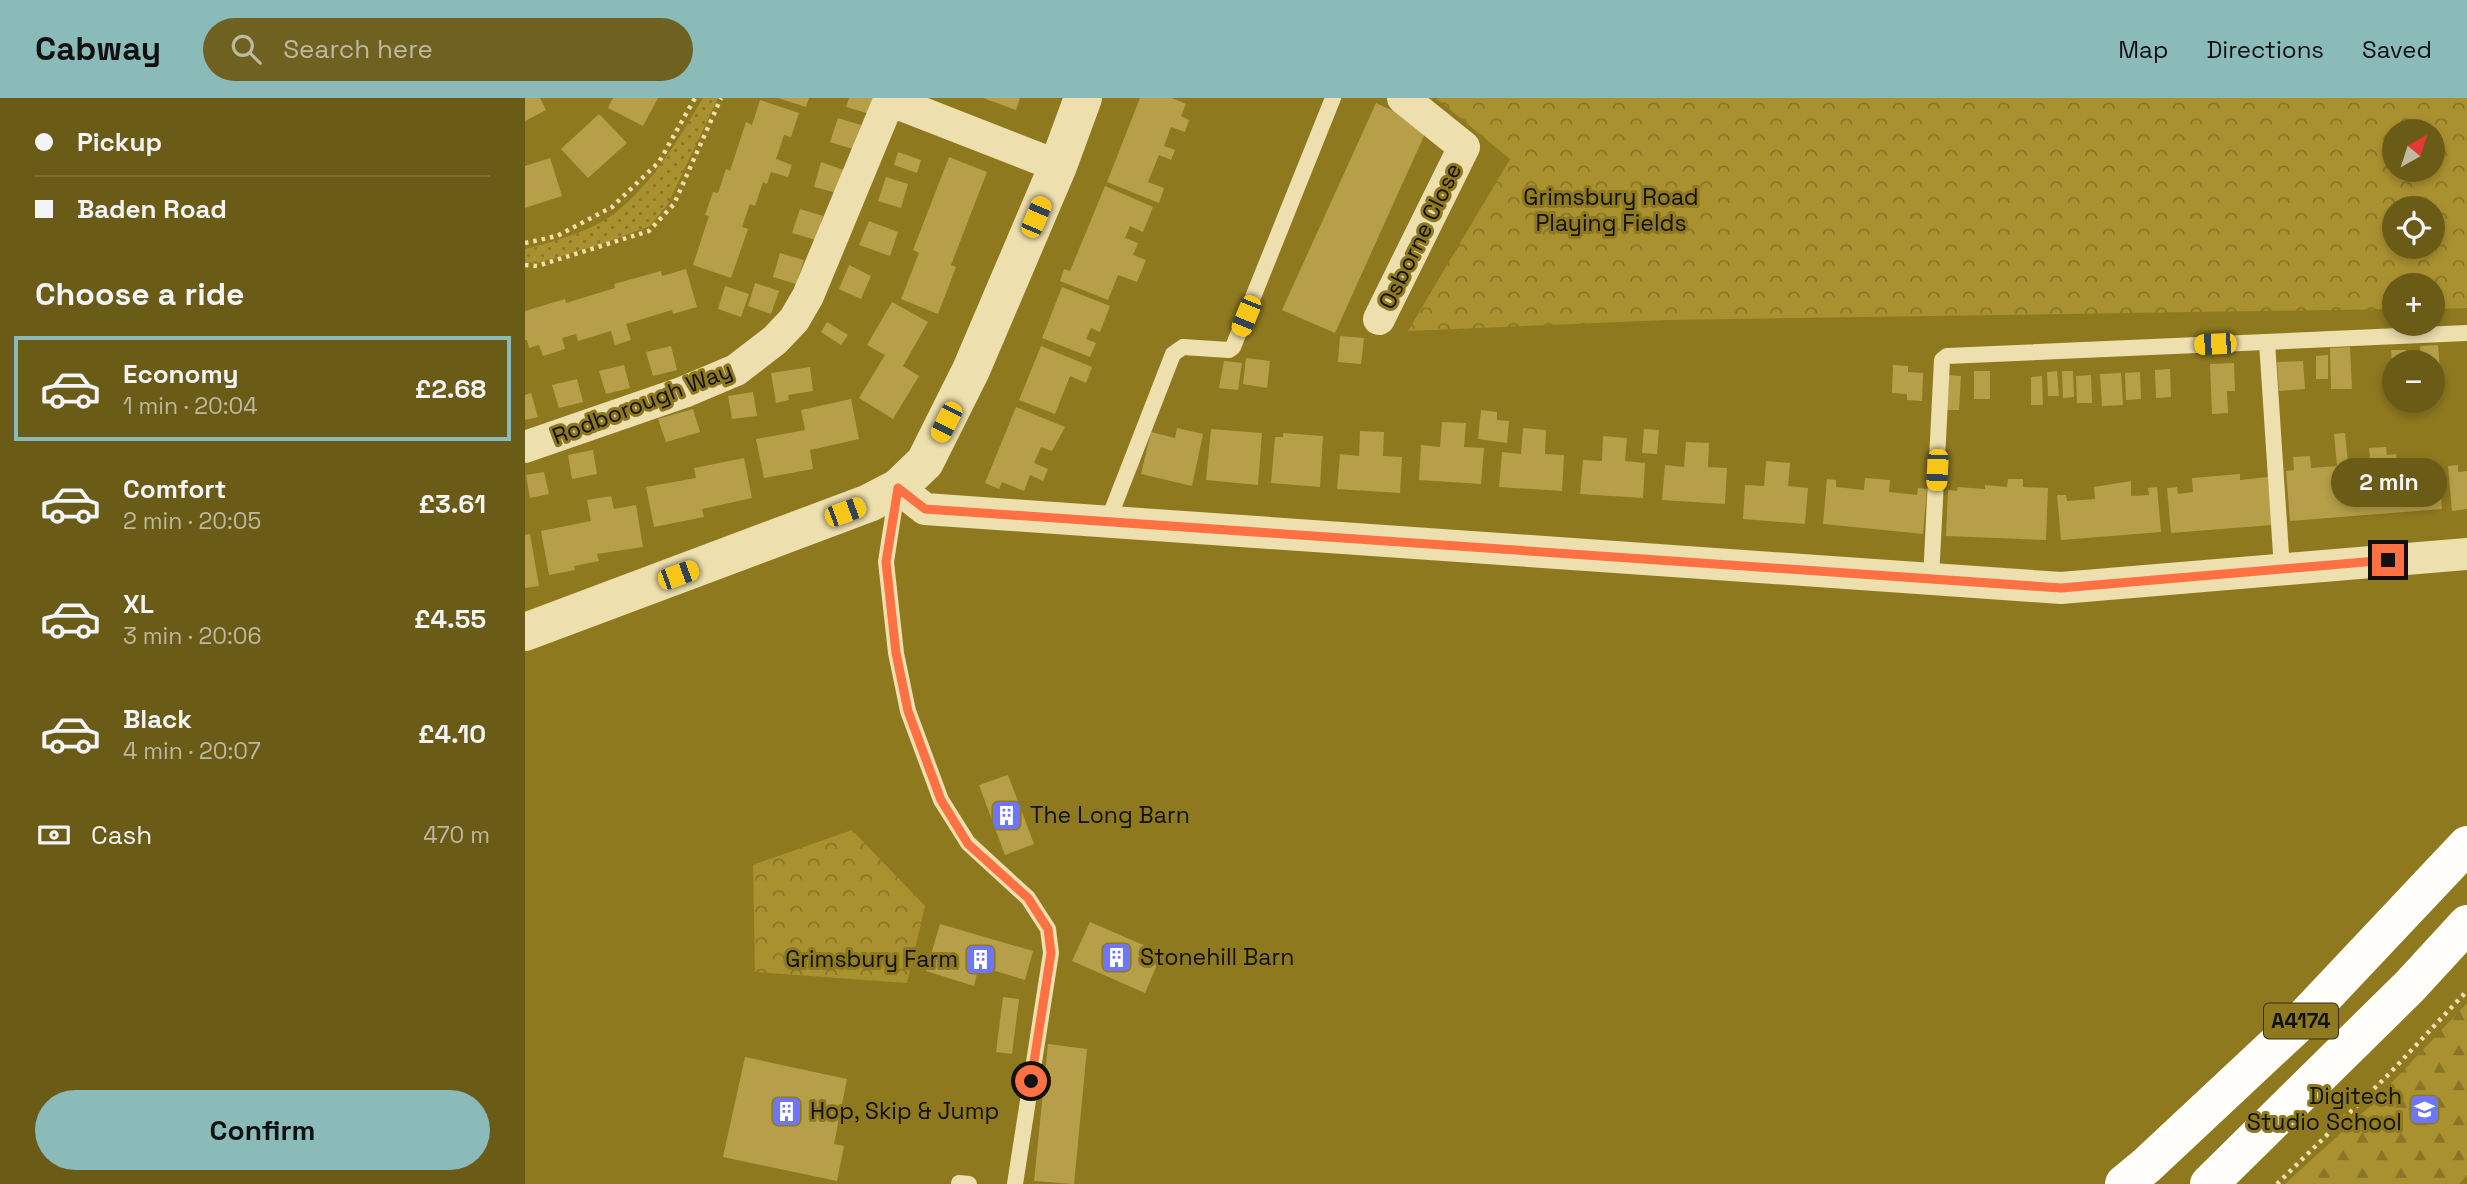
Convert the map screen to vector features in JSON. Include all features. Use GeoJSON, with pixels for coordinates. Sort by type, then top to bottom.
{"type":"FeatureCollection","features":[{"type":"Feature","properties":{"kind":"highway","name":"A4174"},"geometry":{"type":"LineString","coordinates":[[2124,1184],[2302,1020],[2467,845]]}},
{"type":"Feature","properties":{"kind":"highway","name":"A4174"},"geometry":{"type":"LineString","coordinates":[[2209,1184],[2410,986],[2467,924]]}},
{"type":"Feature","properties":{"kind":"street"},"geometry":{"type":"LineString","coordinates":[[525,632],[869,503],[898,488],[925,462],[956,402],[1058,166],[1083,98]]}},
{"type":"Feature","properties":{"kind":"street","name":"Osborne Close"},"geometry":{"type":"LineString","coordinates":[[1379,319],[1464,147],[1403,98]]}},
{"type":"Feature","properties":{"kind":"street"},"geometry":{"type":"LineString","coordinates":[[889,99],[1058,166]]}},
{"type":"Feature","properties":{"kind":"street","name":"Rodborough Way"},"geometry":{"type":"LineString","coordinates":[[525,447],[684,392],[736,370],[775,340],[794,320],[808,296],[889,99]]}},
{"type":"Feature","properties":{"kind":"street"},"geometry":{"type":"LineString","coordinates":[[898,488],[925,509],[2061,588],[2467,554]]}},
{"type":"Feature","properties":{"kind":"lane"},"geometry":{"type":"LineString","coordinates":[[1108,521],[1173,354],[1183,347],[1229,350],[1233,347],[1333,98]]}},
{"type":"Feature","properties":{"kind":"lane"},"geometry":{"type":"LineString","coordinates":[[1931,579],[1942,360],[1947,356],[2467,333]]}},
{"type":"Feature","properties":{"kind":"lane"},"geometry":{"type":"LineString","coordinates":[[2267,342],[2282,569]]}},
{"type":"Feature","properties":{"kind":"lane"},"geometry":{"type":"LineString","coordinates":[[898,488],[886,562],[896,653],[908,711],[941,800],[968,844],[1028,898],[1048,929],[1051,953],[1015,1184]]}},
{"type":"Feature","properties":{"kind":"path"},"geometry":{"type":"LineString","coordinates":[[525,243],[557,236],[612,207],[659,162],[695,98]]}},
{"type":"Feature","properties":{"kind":"path"},"geometry":{"type":"LineString","coordinates":[[525,265],[537,267],[649,231],[674,204],[721,98]]}},
{"type":"Feature","properties":{"kind":"path"},"geometry":{"type":"LineString","coordinates":[[2277,1184],[2389,1074],[2467,991]]}},
{"type":"Feature","properties":{"kind":"green space"},"geometry":{"type":"Polygon","coordinates":[[[703,98],[718,98],[668,204],[650,226],[599,245],[537,263],[525,262],[525,249],[595,225],[629,201],[664,160],[703,98]]]}},
{"type":"Feature","properties":{"kind":"green space","name":"Grimsbury Road Playing Fields"},"geometry":{"type":"Polygon","coordinates":[[[1436,98],[2467,98],[2467,308],[2445,309],[2445,273],[2382,273],[2382,309],[1667,320],[1408,331],[1510,159],[1436,98]]]}},
{"type":"Feature","properties":{"kind":"green space"},"geometry":{"type":"Polygon","coordinates":[[[852,830],[925,906],[907,983],[755,972],[753,865],[852,830]]]}},
{"type":"Feature","properties":{"kind":"green space","name":"Digitech Studio School"},"geometry":{"type":"Polygon","coordinates":[[[2467,1003],[2467,1175],[2459,1184],[2285,1184],[2366,1110],[2467,1003]]]}},
{"type":"Feature","properties":{"kind":"building"},"geometry":{"type":"Polygon","coordinates":[[[525,98],[540,98],[546,110],[525,121],[525,98]]]}},
{"type":"Feature","properties":{"kind":"building"},"geometry":{"type":"Polygon","coordinates":[[[613,98],[658,98],[643,126],[608,108],[613,98]]]}},
{"type":"Feature","properties":{"kind":"building"},"geometry":{"type":"Polygon","coordinates":[[[778,98],[809,98],[806,107],[778,98]]]}},
{"type":"Feature","properties":{"kind":"building"},"geometry":{"type":"Polygon","coordinates":[[[849,98],[875,98],[870,114],[846,107],[849,98]]]}},
{"type":"Feature","properties":{"kind":"building"},"geometry":{"type":"Polygon","coordinates":[[[983,98],[1020,98],[1016,110],[983,98]]]}},
{"type":"Feature","properties":{"kind":"building"},"geometry":{"type":"Polygon","coordinates":[[[1140,98],[1172,98],[1186,104],[1181,116],[1189,120],[1185,132],[1171,127],[1164,146],[1175,150],[1171,160],[1159,155],[1148,182],[1164,188],[1159,203],[1107,182],[1140,98]]]}},
{"type":"Feature","properties":{"kind":"building"},"geometry":{"type":"Polygon","coordinates":[[[760,100],[799,113],[791,137],[784,135],[776,159],[792,165],[788,177],[771,172],[767,184],[763,182],[755,206],[750,204],[742,227],[748,229],[731,278],[693,265],[709,216],[705,215],[713,192],[718,193],[726,169],[730,171],[746,122],[752,125],[760,100]]]}},
{"type":"Feature","properties":{"kind":"building"},"geometry":{"type":"Polygon","coordinates":[[[1376,103],[1428,127],[1335,333],[1282,310],[1376,103]]]}},
{"type":"Feature","properties":{"kind":"building"},"geometry":{"type":"Polygon","coordinates":[[[599,114],[627,143],[588,178],[561,149],[599,114]]]}},
{"type":"Feature","properties":{"kind":"building"},"geometry":{"type":"Polygon","coordinates":[[[838,118],[861,125],[853,149],[830,142],[838,118]]]}},
{"type":"Feature","properties":{"kind":"building"},"geometry":{"type":"Polygon","coordinates":[[[898,152],[921,160],[917,173],[894,165],[898,152]]]}},
{"type":"Feature","properties":{"kind":"building"},"geometry":{"type":"Polygon","coordinates":[[[949,157],[987,172],[951,265],[956,267],[938,314],[901,299],[919,253],[913,250],[949,157]]]}},
{"type":"Feature","properties":{"kind":"building"},"geometry":{"type":"Polygon","coordinates":[[[550,158],[562,196],[525,208],[525,166],[550,158]]]}},
{"type":"Feature","properties":{"kind":"building"},"geometry":{"type":"Polygon","coordinates":[[[821,162],[844,170],[837,193],[814,187],[821,162]]]}},
{"type":"Feature","properties":{"kind":"building"},"geometry":{"type":"Polygon","coordinates":[[[886,177],[908,184],[901,208],[878,201],[886,177]]]}},
{"type":"Feature","properties":{"kind":"building"},"geometry":{"type":"Polygon","coordinates":[[[1105,186],[1153,207],[1143,232],[1130,226],[1125,238],[1138,243],[1133,255],[1146,260],[1137,282],[1118,275],[1108,300],[1060,281],[1064,269],[1070,271],[1105,186]]]}},
{"type":"Feature","properties":{"kind":"building"},"geometry":{"type":"Polygon","coordinates":[[[800,209],[823,216],[816,240],[792,233],[800,209]]]}},
{"type":"Feature","properties":{"kind":"building"},"geometry":{"type":"Polygon","coordinates":[[[869,221],[898,232],[890,256],[859,245],[869,221]]]}},
{"type":"Feature","properties":{"kind":"building"},"geometry":{"type":"Polygon","coordinates":[[[780,253],[804,260],[796,284],[773,277],[780,253]]]}},
{"type":"Feature","properties":{"kind":"building"},"geometry":{"type":"Polygon","coordinates":[[[849,265],[871,276],[861,299],[839,289],[849,265]]]}},
{"type":"Feature","properties":{"kind":"building"},"geometry":{"type":"Polygon","coordinates":[[[686,269],[697,307],[673,314],[672,310],[626,324],[631,340],[615,345],[611,331],[578,341],[576,334],[562,338],[565,349],[543,356],[539,345],[529,348],[525,340],[525,311],[565,299],[566,303],[615,288],[614,284],[661,271],[662,276],[686,269]]]}},
{"type":"Feature","properties":{"kind":"building"},"geometry":{"type":"Polygon","coordinates":[[[755,283],[779,291],[771,314],[748,306],[755,283]]]}},
{"type":"Feature","properties":{"kind":"building"},"geometry":{"type":"Polygon","coordinates":[[[725,286],[749,294],[741,317],[718,309],[725,286]]]}},
{"type":"Feature","properties":{"kind":"building"},"geometry":{"type":"Polygon","coordinates":[[[1062,287],[1110,306],[1100,332],[1091,328],[1086,339],[1096,343],[1090,357],[1042,338],[1062,287]]]}},
{"type":"Feature","properties":{"kind":"building"},"geometry":{"type":"Polygon","coordinates":[[[892,302],[928,322],[903,366],[919,376],[893,419],[859,398],[885,355],[867,345],[892,302]]]}},
{"type":"Feature","properties":{"kind":"building"},"geometry":{"type":"Polygon","coordinates":[[[827,322],[848,335],[841,345],[821,332],[827,322]]]}},
{"type":"Feature","properties":{"kind":"building"},"geometry":{"type":"Polygon","coordinates":[[[1340,336],[1364,338],[1361,364],[1338,362],[1340,336]]]}},
{"type":"Feature","properties":{"kind":"building"},"geometry":{"type":"Polygon","coordinates":[[[2438,345],[2438,350],[2420,350],[2420,346],[2438,345]]]}},
{"type":"Feature","properties":{"kind":"building"},"geometry":{"type":"Polygon","coordinates":[[[671,346],[677,370],[653,376],[646,352],[671,346]]]}},
{"type":"Feature","properties":{"kind":"building"},"geometry":{"type":"Polygon","coordinates":[[[1041,346],[1092,367],[1086,383],[1070,376],[1055,414],[1019,400],[1041,346]]]}},
{"type":"Feature","properties":{"kind":"building"},"geometry":{"type":"Polygon","coordinates":[[[2350,347],[2352,389],[2331,389],[2330,348],[2350,347]]]}},
{"type":"Feature","properties":{"kind":"building"},"geometry":{"type":"Polygon","coordinates":[[[2328,355],[2328,379],[2316,379],[2316,356],[2328,355]]]}},
{"type":"Feature","properties":{"kind":"building"},"geometry":{"type":"Polygon","coordinates":[[[1246,358],[1270,361],[1267,388],[1243,384],[1246,358]]]}},
{"type":"Feature","properties":{"kind":"building"},"geometry":{"type":"Polygon","coordinates":[[[1224,361],[1242,363],[1238,390],[1219,388],[1224,361]]]}},
{"type":"Feature","properties":{"kind":"building"},"geometry":{"type":"Polygon","coordinates":[[[2303,361],[2305,389],[2279,391],[2277,362],[2303,361]]]}},
{"type":"Feature","properties":{"kind":"building"},"geometry":{"type":"Polygon","coordinates":[[[2234,363],[2235,391],[2227,391],[2228,413],[2212,414],[2210,364],[2234,363]]]}},
{"type":"Feature","properties":{"kind":"building"},"geometry":{"type":"Polygon","coordinates":[[[624,365],[630,388],[606,394],[599,371],[624,365]]]}},
{"type":"Feature","properties":{"kind":"building"},"geometry":{"type":"Polygon","coordinates":[[[1893,365],[1908,366],[1908,372],[1923,373],[1922,401],[1907,400],[1907,394],[1892,393],[1893,365]]]}},
{"type":"Feature","properties":{"kind":"building"},"geometry":{"type":"Polygon","coordinates":[[[810,367],[813,391],[788,395],[789,400],[776,403],[771,373],[810,367]]]}},
{"type":"Feature","properties":{"kind":"building"},"geometry":{"type":"Polygon","coordinates":[[[2170,369],[2171,397],[2156,398],[2155,370],[2170,369]]]}},
{"type":"Feature","properties":{"kind":"building"},"geometry":{"type":"Polygon","coordinates":[[[1974,371],[1990,371],[1990,399],[1974,399],[1974,371]]]}},
{"type":"Feature","properties":{"kind":"building"},"geometry":{"type":"Polygon","coordinates":[[[2057,371],[2059,396],[2048,396],[2047,372],[2057,371]]]}},
{"type":"Feature","properties":{"kind":"building"},"geometry":{"type":"Polygon","coordinates":[[[2062,371],[2073,371],[2074,397],[2063,398],[2062,371]]]}},
{"type":"Feature","properties":{"kind":"building"},"geometry":{"type":"Polygon","coordinates":[[[2140,372],[2141,399],[2126,400],[2125,373],[2140,372]]]}},
{"type":"Feature","properties":{"kind":"building"},"geometry":{"type":"Polygon","coordinates":[[[2121,373],[2123,405],[2102,406],[2100,374],[2121,373]]]}},
{"type":"Feature","properties":{"kind":"building"},"geometry":{"type":"Polygon","coordinates":[[[1946,375],[1961,376],[1959,410],[1944,410],[1946,375]]]}},
{"type":"Feature","properties":{"kind":"building"},"geometry":{"type":"Polygon","coordinates":[[[2091,375],[2092,403],[2077,403],[2076,376],[2091,375]]]}},
{"type":"Feature","properties":{"kind":"building"},"geometry":{"type":"Polygon","coordinates":[[[2042,376],[2043,405],[2031,405],[2031,377],[2042,376]]]}},
{"type":"Feature","properties":{"kind":"building"},"geometry":{"type":"Polygon","coordinates":[[[577,379],[583,402],[559,408],[552,385],[577,379]]]}},
{"type":"Feature","properties":{"kind":"building"},"geometry":{"type":"Polygon","coordinates":[[[753,392],[757,416],[732,419],[728,396],[753,392]]]}},
{"type":"Feature","properties":{"kind":"building"},"geometry":{"type":"Polygon","coordinates":[[[531,393],[538,417],[525,420],[525,395],[531,393]]]}},
{"type":"Feature","properties":{"kind":"building"},"geometry":{"type":"Polygon","coordinates":[[[851,399],[859,439],[810,450],[813,469],[764,478],[756,439],[805,430],[801,410],[851,399]]]}},
{"type":"Feature","properties":{"kind":"building"},"geometry":{"type":"Polygon","coordinates":[[[1016,407],[1065,427],[1052,451],[1041,447],[1034,463],[1048,469],[1043,481],[1030,475],[1024,491],[1002,482],[999,489],[985,483],[1016,407]]]}},
{"type":"Feature","properties":{"kind":"building"},"geometry":{"type":"Polygon","coordinates":[[[693,409],[700,432],[666,442],[658,419],[693,409]]]}},
{"type":"Feature","properties":{"kind":"building"},"geometry":{"type":"Polygon","coordinates":[[[1481,410],[1497,412],[1497,420],[1509,421],[1507,443],[1478,439],[1481,410]]]}},
{"type":"Feature","properties":{"kind":"building"},"geometry":{"type":"Polygon","coordinates":[[[1442,422],[1466,423],[1464,447],[1484,448],[1481,484],[1419,480],[1421,445],[1440,447],[1442,422]]]}},
{"type":"Feature","properties":{"kind":"building"},"geometry":{"type":"Polygon","coordinates":[[[1177,428],[1203,434],[1192,486],[1141,474],[1151,432],[1175,438],[1177,428]]]}},
{"type":"Feature","properties":{"kind":"building"},"geometry":{"type":"Polygon","coordinates":[[[1523,428],[1546,430],[1545,454],[1564,455],[1562,491],[1499,487],[1502,452],[1521,454],[1523,428]]]}},
{"type":"Feature","properties":{"kind":"building"},"geometry":{"type":"Polygon","coordinates":[[[1211,429],[1262,433],[1258,485],[1206,480],[1211,429]]]}},
{"type":"Feature","properties":{"kind":"building"},"geometry":{"type":"Polygon","coordinates":[[[1644,429],[1659,430],[1657,454],[1642,453],[1644,429]]]}},
{"type":"Feature","properties":{"kind":"building"},"geometry":{"type":"Polygon","coordinates":[[[1360,431],[1384,432],[1383,456],[1402,457],[1400,493],[1337,489],[1340,454],[1359,456],[1360,431]]]}},
{"type":"Feature","properties":{"kind":"building"},"geometry":{"type":"Polygon","coordinates":[[[1283,433],[1323,436],[1320,487],[1271,483],[1275,437],[1283,437],[1283,433]]]}},
{"type":"Feature","properties":{"kind":"building"},"geometry":{"type":"Polygon","coordinates":[[[2345,433],[2348,464],[2360,463],[2361,477],[2372,476],[2369,448],[2386,447],[2387,455],[2396,454],[2397,464],[2438,463],[2442,509],[2290,521],[2286,471],[2294,470],[2293,457],[2310,456],[2311,468],[2337,466],[2334,434],[2345,433]]]}},
{"type":"Feature","properties":{"kind":"building"},"geometry":{"type":"Polygon","coordinates":[[[1603,436],[1627,438],[1625,461],[1645,463],[1643,498],[1580,494],[1583,460],[1602,461],[1603,436]]]}},
{"type":"Feature","properties":{"kind":"building"},"geometry":{"type":"Polygon","coordinates":[[[1686,442],[1709,443],[1708,467],[1727,468],[1725,504],[1662,500],[1665,465],[1684,467],[1686,442]]]}},
{"type":"Feature","properties":{"kind":"building"},"geometry":{"type":"Polygon","coordinates":[[[593,450],[597,474],[572,479],[568,455],[593,450]]]}},
{"type":"Feature","properties":{"kind":"building"},"geometry":{"type":"Polygon","coordinates":[[[744,458],[752,498],[702,509],[704,517],[654,527],[646,487],[696,478],[694,468],[744,458]]]}},
{"type":"Feature","properties":{"kind":"building"},"geometry":{"type":"Polygon","coordinates":[[[1766,461],[1790,463],[1788,486],[1808,488],[1805,524],[1743,519],[1745,485],[1764,486],[1766,461]]]}},
{"type":"Feature","properties":{"kind":"building"},"geometry":{"type":"Polygon","coordinates":[[[2458,465],[2458,472],[2467,471],[2467,509],[2452,511],[2448,466],[2458,465]]]}},
{"type":"Feature","properties":{"kind":"building"},"geometry":{"type":"Polygon","coordinates":[[[544,472],[549,494],[530,498],[526,475],[544,472]]]}},
{"type":"Feature","properties":{"kind":"building"},"geometry":{"type":"Polygon","coordinates":[[[2240,474],[2240,480],[2268,477],[2272,525],[2171,533],[2167,488],[2177,487],[2178,494],[2193,492],[2192,478],[2240,474]]]}},
{"type":"Feature","properties":{"kind":"building"},"geometry":{"type":"Polygon","coordinates":[[[1865,478],[1890,480],[1889,492],[1917,495],[1918,488],[1927,489],[1923,534],[1823,524],[1827,479],[1836,480],[1836,487],[1864,490],[1865,478]]]}},
{"type":"Feature","properties":{"kind":"building"},"geometry":{"type":"Polygon","coordinates":[[[2008,479],[2023,479],[2023,487],[2048,488],[2046,540],[1946,536],[1948,490],[1957,491],[1958,487],[1985,489],[1985,485],[2007,487],[2008,479]]]}},
{"type":"Feature","properties":{"kind":"building"},"geometry":{"type":"Polygon","coordinates":[[[2131,481],[2131,496],[2149,495],[2148,488],[2157,487],[2161,532],[2061,540],[2057,495],[2066,495],[2067,501],[2095,499],[2094,487],[2131,481]]]}},
{"type":"Feature","properties":{"kind":"building"},"geometry":{"type":"Polygon","coordinates":[[[611,496],[614,509],[636,505],[643,547],[597,554],[599,561],[574,566],[575,570],[549,575],[541,531],[591,521],[587,500],[611,496]]]}},
{"type":"Feature","properties":{"kind":"building"},"geometry":{"type":"Polygon","coordinates":[[[530,534],[539,586],[525,588],[525,535],[530,534]]]}},
{"type":"Feature","properties":{"kind":"building","name":"The Long Barn"},"geometry":{"type":"Polygon","coordinates":[[[1008,775],[1034,844],[1005,855],[979,785],[1008,775]]]}},
{"type":"Feature","properties":{"kind":"building","name":"Stonehill Barn"},"geometry":{"type":"Polygon","coordinates":[[[1090,922],[1162,953],[1145,993],[1072,961],[1090,922]]]}},
{"type":"Feature","properties":{"kind":"building","name":"Grimsbury Farm"},"geometry":{"type":"Polygon","coordinates":[[[940,924],[1033,951],[1025,980],[979,966],[974,986],[926,971],[940,924]]]}},
{"type":"Feature","properties":{"kind":"building"},"geometry":{"type":"Polygon","coordinates":[[[1003,997],[1019,999],[1012,1054],[996,1052],[1003,997]]]}},
{"type":"Feature","properties":{"kind":"building"},"geometry":{"type":"Polygon","coordinates":[[[1048,1044],[1087,1049],[1074,1184],[1034,1181],[1048,1044]]]}},
{"type":"Feature","properties":{"kind":"building","name":"Hop, Skip & Jump"},"geometry":{"type":"Polygon","coordinates":[[[745,1057],[847,1079],[834,1144],[844,1146],[837,1181],[723,1157],[745,1057]]]}},
{"type":"Feature","properties":{"kind":"place","name":"The Long Barn"},"geometry":{"type":"Point","coordinates":[1007,815]}},
{"type":"Feature","properties":{"kind":"place","name":"Stonehill Barn"},"geometry":{"type":"Point","coordinates":[1117,957]}},
{"type":"Feature","properties":{"kind":"place","name":"Grimsbury Farm"},"geometry":{"type":"Point","coordinates":[981,959]}},
{"type":"Feature","properties":{"kind":"place","name":"Digitech Studio School"},"geometry":{"type":"Point","coordinates":[2425,1109]}},
{"type":"Feature","properties":{"kind":"place","name":"Hop, Skip & Jump"},"geometry":{"type":"Point","coordinates":[787,1111]}},
{"type":"Feature","properties":{"kind":"route"},"geometry":{"type":"LineString","coordinates":[[1031,1081],[1051,953],[1048,929],[1028,898],[968,844],[941,800],[908,711],[896,653],[886,562],[898,488],[925,509],[2061,588],[2388,560]]}}]}
